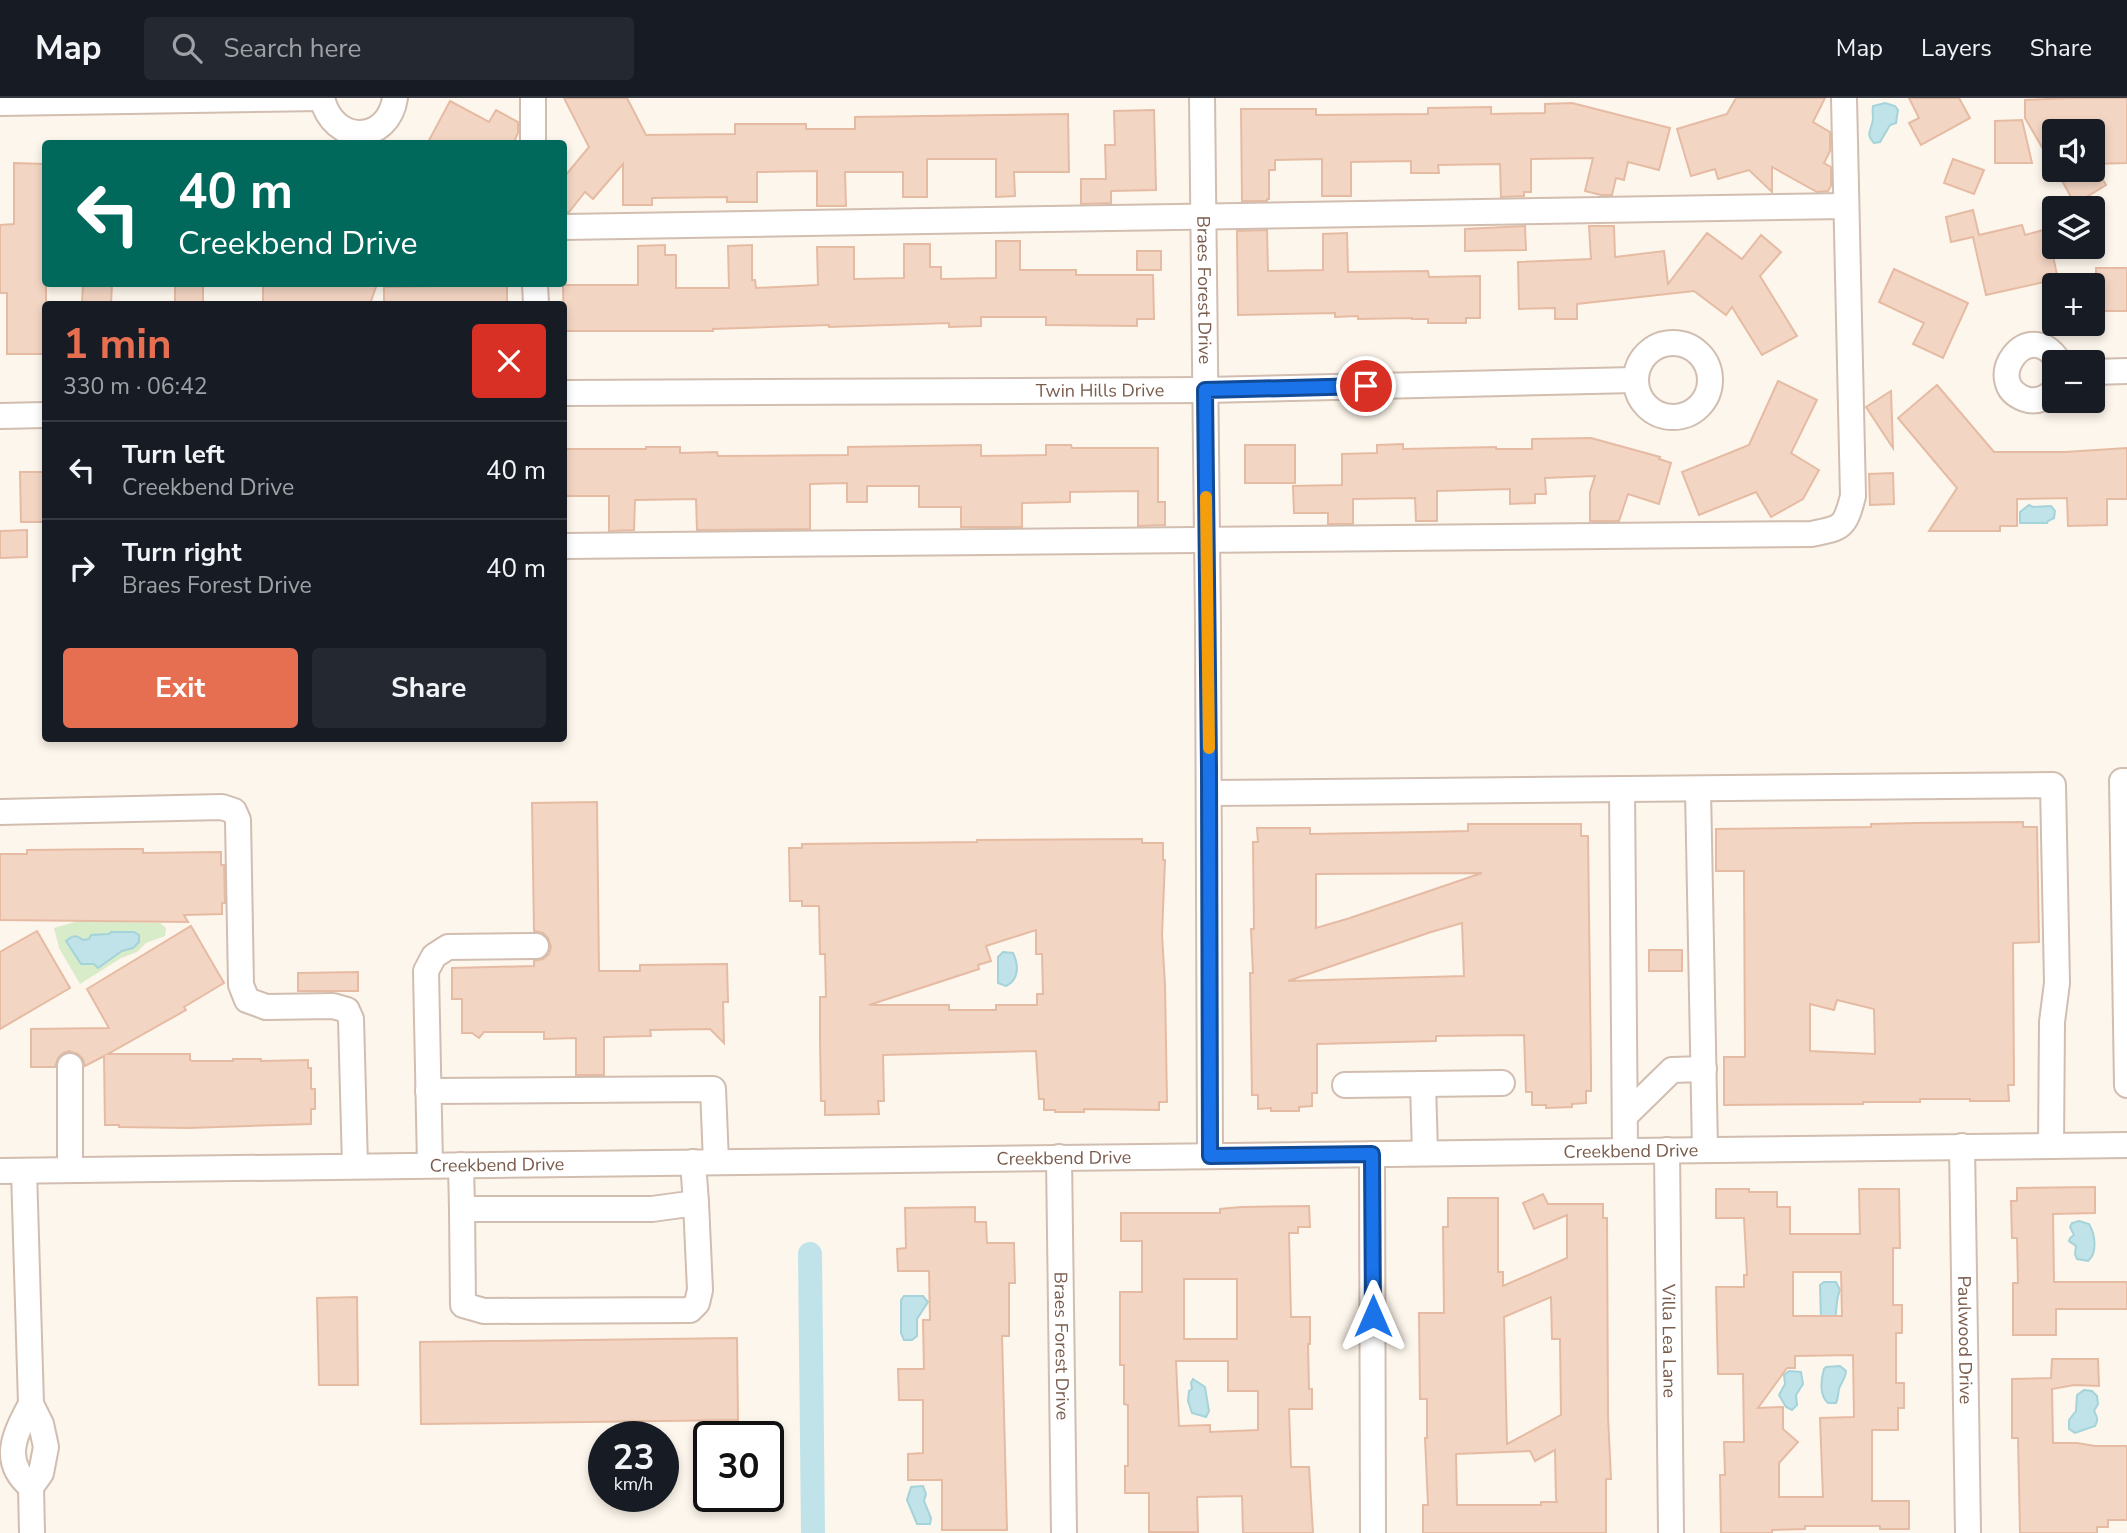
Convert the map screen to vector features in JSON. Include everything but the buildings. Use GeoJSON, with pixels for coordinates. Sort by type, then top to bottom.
{"type":"FeatureCollection","features":[{"type":"Feature","properties":{"kind":"street"},"geometry":{"type":"LineString","coordinates":[[0,103],[323,98],[326,112],[334,123],[346,131],[361,133],[374,130],[386,121],[394,109],[395,98]]}},
{"type":"Feature","properties":{"kind":"street"},"geometry":{"type":"LineString","coordinates":[[533,98],[533,140]]}},
{"type":"Feature","properties":{"kind":"street","name":"Braes Forest Drive"},"geometry":{"type":"LineString","coordinates":[[1202,98],[1210,1156]]}},
{"type":"Feature","properties":{"kind":"street"},"geometry":{"type":"LineString","coordinates":[[567,546],[1811,534],[1834,530],[1847,518],[1853,496],[1844,98]]}},
{"type":"Feature","properties":{"kind":"street"},"geometry":{"type":"LineString","coordinates":[[567,227],[1846,206]]}},
{"type":"Feature","properties":{"kind":"street"},"geometry":{"type":"LineString","coordinates":[[2042,399],[2034,401],[2014,393],[2008,384],[2006,373],[2014,354],[2023,348],[2033,345],[2048,350]]}},
{"type":"Feature","properties":{"kind":"street"},"geometry":{"type":"LineString","coordinates":[[2105,372],[2127,372]]}},
{"type":"Feature","properties":{"kind":"street","name":"Twin Hills Drive"},"geometry":{"type":"LineString","coordinates":[[567,393],[1205,390],[1635,380]]}},
{"type":"Feature","properties":{"kind":"street"},"geometry":{"type":"LineString","coordinates":[[0,416],[42,415]]}},
{"type":"Feature","properties":{"kind":"street"},"geometry":{"type":"LineString","coordinates":[[2127,781],[2123,781],[2127,1085]]}},
{"type":"Feature","properties":{"kind":"street"},"geometry":{"type":"LineString","coordinates":[[1209,793],[2053,785],[2057,983],[2052,1021],[2051,1146]]}},
{"type":"Feature","properties":{"kind":"street"},"geometry":{"type":"LineString","coordinates":[[1622,789],[1625,1150]]}},
{"type":"Feature","properties":{"kind":"street"},"geometry":{"type":"LineString","coordinates":[[1698,789],[1705,1150]]}},
{"type":"Feature","properties":{"kind":"street"},"geometry":{"type":"LineString","coordinates":[[0,812],[222,807],[234,811],[238,820],[241,985],[247,1000],[266,1007],[333,1006],[347,1010],[351,1020],[355,1166]]}},
{"type":"Feature","properties":{"kind":"street"},"geometry":{"type":"LineString","coordinates":[[430,1165],[426,971],[434,956],[448,947],[536,946]]}},
{"type":"Feature","properties":{"kind":"street"},"geometry":{"type":"LineString","coordinates":[[70,1066],[70,1170]]}},
{"type":"Feature","properties":{"kind":"street"},"geometry":{"type":"LineString","coordinates":[[1625,1116],[1672,1070],[1704,1069]]}},
{"type":"Feature","properties":{"kind":"street"},"geometry":{"type":"LineString","coordinates":[[1345,1085],[1502,1083]]}},
{"type":"Feature","properties":{"kind":"street"},"geometry":{"type":"LineString","coordinates":[[1423,1084],[1425,1153]]}},
{"type":"Feature","properties":{"kind":"street"},"geometry":{"type":"LineString","coordinates":[[428,1091],[713,1089],[696,1203],[700,1290],[698,1303],[691,1310],[484,1311],[463,1305],[461,1165]]}},
{"type":"Feature","properties":{"kind":"street","name":"Creekbend Drive"},"geometry":{"type":"LineString","coordinates":[[12,1171],[2127,1145]]}},
{"type":"Feature","properties":{"kind":"street","name":"Paulwood Drive"},"geometry":{"type":"LineString","coordinates":[[1962,1146],[1968,1533]]}},
{"type":"Feature","properties":{"kind":"street","name":"Villa Lea Lane"},"geometry":{"type":"LineString","coordinates":[[1668,1150],[1671,1533]]}},
{"type":"Feature","properties":{"kind":"street"},"geometry":{"type":"LineString","coordinates":[[1372,1154],[1373,1533]]}},
{"type":"Feature","properties":{"kind":"street","name":"Braes Forest Drive"},"geometry":{"type":"LineString","coordinates":[[1059,1157],[1064,1533]]}},
{"type":"Feature","properties":{"kind":"street"},"geometry":{"type":"LineString","coordinates":[[12,1171],[31,1404],[41,1424],[46,1447],[41,1473],[31,1488],[32,1533]]}},
{"type":"Feature","properties":{"kind":"street"},"geometry":{"type":"LineString","coordinates":[[463,1209],[652,1209],[696,1203]]}},
{"type":"Feature","properties":{"kind":"green space"},"geometry":{"type":"Polygon","coordinates":[[[78,921],[160,923],[166,928],[165,936],[146,943],[137,952],[121,958],[80,984],[59,948],[54,928],[78,921]]]}},
{"type":"Feature","properties":{"kind":"water"},"geometry":{"type":"Polygon","coordinates":[[[1885,103],[1898,110],[1896,123],[1890,125],[1880,142],[1874,143],[1869,134],[1873,122],[1873,106],[1885,103]]]}},
{"type":"Feature","properties":{"kind":"water"},"geometry":{"type":"Polygon","coordinates":[[[2029,505],[2051,506],[2055,511],[2054,518],[2047,523],[2020,523],[2020,512],[2029,505]]]}},
{"type":"Feature","properties":{"kind":"water"},"geometry":{"type":"Polygon","coordinates":[[[134,932],[139,935],[139,942],[98,968],[94,964],[81,964],[66,941],[73,937],[89,939],[91,935],[134,932]]]}},
{"type":"Feature","properties":{"kind":"water"},"geometry":{"type":"Polygon","coordinates":[[[1003,952],[1013,953],[1017,967],[1016,976],[1006,986],[998,983],[998,957],[1003,952]]]}},
{"type":"Feature","properties":{"kind":"water"},"geometry":{"type":"Polygon","coordinates":[[[2079,1221],[2089,1224],[2093,1233],[2094,1248],[2088,1261],[2077,1259],[2076,1246],[2069,1241],[2074,1235],[2070,1227],[2072,1223],[2079,1221]]]}},
{"type":"Feature","properties":{"kind":"water"},"geometry":{"type":"Polygon","coordinates":[[[1824,1282],[1836,1282],[1840,1290],[1834,1321],[1821,1320],[1820,1285],[1824,1282]]]}},
{"type":"Feature","properties":{"kind":"water"},"geometry":{"type":"Polygon","coordinates":[[[904,1296],[923,1296],[928,1302],[917,1319],[917,1336],[912,1340],[904,1340],[901,1333],[901,1300],[904,1296]]]}},
{"type":"Feature","properties":{"kind":"water"},"geometry":{"type":"Polygon","coordinates":[[[1840,1366],[1846,1371],[1845,1376],[1836,1403],[1828,1403],[1822,1392],[1824,1369],[1840,1366]]]}},
{"type":"Feature","properties":{"kind":"water"},"geometry":{"type":"Polygon","coordinates":[[[1789,1371],[1801,1372],[1803,1384],[1796,1395],[1797,1405],[1792,1410],[1786,1407],[1779,1395],[1785,1384],[1784,1375],[1789,1371]]]}},
{"type":"Feature","properties":{"kind":"water"},"geometry":{"type":"Polygon","coordinates":[[[1193,1379],[1205,1387],[1209,1411],[1206,1417],[1192,1413],[1188,1401],[1193,1379]]]}},
{"type":"Feature","properties":{"kind":"water"},"geometry":{"type":"Polygon","coordinates":[[[2084,1390],[2092,1391],[2097,1396],[2098,1404],[2094,1411],[2097,1422],[2095,1426],[2075,1433],[2069,1429],[2069,1420],[2076,1411],[2077,1395],[2084,1390]]]}},
{"type":"Feature","properties":{"kind":"water"},"geometry":{"type":"Polygon","coordinates":[[[923,1486],[930,1524],[917,1524],[907,1500],[911,1487],[923,1486]]]}},
{"type":"Feature","properties":{"kind":"waterway"},"geometry":{"type":"LineString","coordinates":[[810,1254],[813,1533]]}},
{"type":"Feature","properties":{"kind":"slow traffic"},"geometry":{"type":"LineString","coordinates":[[1206,497],[1209,748]]}},
{"type":"Feature","properties":{"kind":"route"},"geometry":{"type":"LineString","coordinates":[[1366,386],[1205,390],[1210,1156],[1372,1154],[1373,1316]]}}]}
